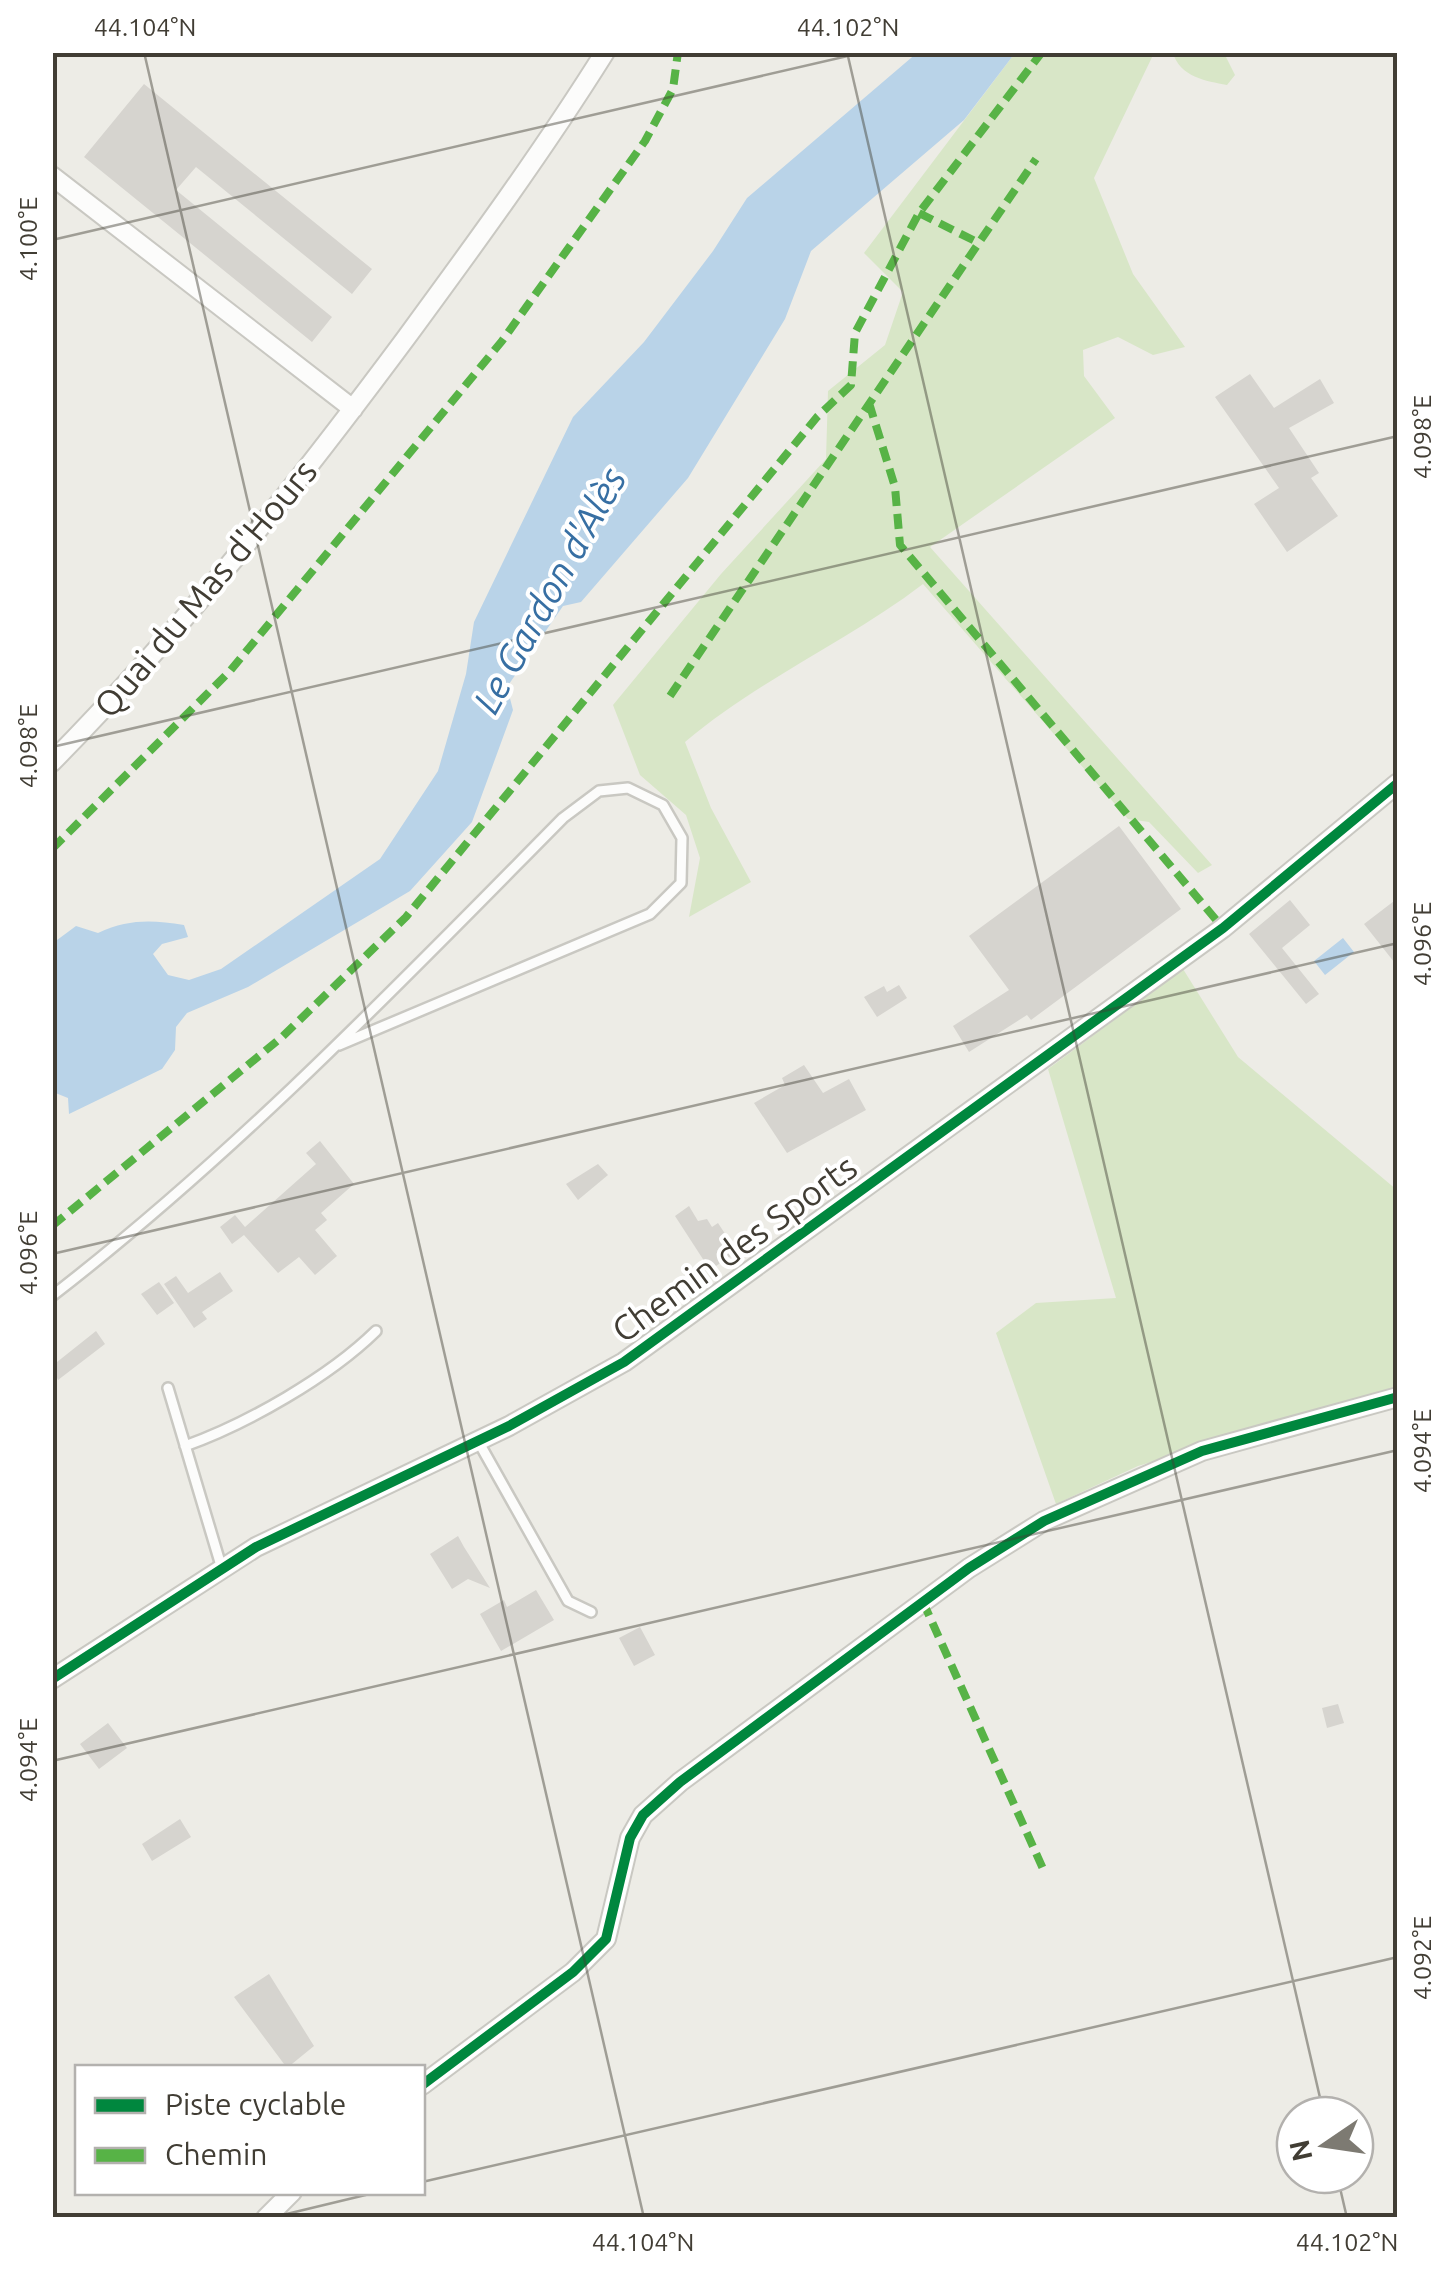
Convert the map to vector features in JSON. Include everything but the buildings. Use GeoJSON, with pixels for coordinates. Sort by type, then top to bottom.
{"type":"FeatureCollection","features":[{"type":"Feature","properties":{"kind":"street","name":"Quai du Mas d'Hours"},"geometry":{"type":"LineString","coordinates":[[52,762],[221,578],[353,409],[544,151],[605,52]]}},
{"type":"Feature","properties":{"kind":"street"},"geometry":{"type":"LineString","coordinates":[[52,176],[353,409]]}},
{"type":"Feature","properties":{"kind":"street","name":"Chemin des Sports"},"geometry":{"type":"LineString","coordinates":[[52,1679],[256,1547],[478,1441],[624,1362],[1224,928],[1398,782]]}},
{"type":"Feature","properties":{"kind":"street"},"geometry":{"type":"LineString","coordinates":[[425,2083],[573,1972],[606,1939],[630,1838],[643,1815],[680,1782],[969,1568],[1044,1521],[1126,1481],[1202,1451],[1398,1397]]}},
{"type":"Feature","properties":{"kind":"street"},"geometry":{"type":"LineString","coordinates":[[266,2218],[289,2195]]}},
{"type":"Feature","properties":{"kind":"lane"},"geometry":{"type":"LineString","coordinates":[[52,1296],[145,1224],[340,1045],[563,818],[598,791],[628,788],[664,805],[682,838],[681,882],[650,914],[340,1045]]}},
{"type":"Feature","properties":{"kind":"lane"},"geometry":{"type":"LineString","coordinates":[[185,1446],[213,1436],[349,1358],[376,1331]]}},
{"type":"Feature","properties":{"kind":"lane"},"geometry":{"type":"LineString","coordinates":[[168,1388],[222,1569]]}},
{"type":"Feature","properties":{"kind":"lane"},"geometry":{"type":"LineString","coordinates":[[478,1441],[568,1601],[590,1612]]}},
{"type":"Feature","properties":{"kind":"green space"},"geometry":{"type":"Polygon","coordinates":[[[1015,53],[1154,53],[1094,178],[1133,274],[1185,347],[1153,355],[1118,337],[1083,350],[1084,376],[1115,418],[930,547],[1212,865],[1198,873],[1149,822],[1128,819],[923,584],[742,699],[685,742],[711,808],[751,882],[689,917],[700,858],[686,815],[640,775],[613,705],[721,574],[826,459],[828,391],[885,345],[903,292],[864,253],[1015,53]]]}},
{"type":"Feature","properties":{"kind":"green space"},"geometry":{"type":"Polygon","coordinates":[[[1173,53],[1224,53],[1235,75],[1227,85],[1203,79],[1181,68],[1173,53]]]}},
{"type":"Feature","properties":{"kind":"green space"},"geometry":{"type":"Polygon","coordinates":[[[1183,969],[1238,1057],[1397,1190],[1397,1388],[1138,1466],[1056,1504],[996,1333],[1036,1303],[1116,1298],[1048,1069],[1183,969]]]}},
{"type":"Feature","properties":{"kind":"water","name":"Le Gardon d'Alès"},"geometry":{"type":"Polygon","coordinates":[[[918,52],[1015,53],[964,120],[811,251],[785,319],[688,478],[581,602],[563,606],[507,687],[513,710],[472,822],[410,891],[248,987],[187,1013],[176,1027],[175,1050],[162,1069],[69,1114],[68,1098],[53,1092],[53,943],[76,926],[98,933],[140,922],[184,925],[188,937],[162,944],[153,954],[168,975],[189,980],[221,969],[380,859],[438,771],[466,674],[474,622],[573,417],[644,342],[713,251],[747,198],[918,52]]]}},
{"type":"Feature","properties":{"kind":"water"},"geometry":{"type":"Polygon","coordinates":[[[1343,938],[1354,952],[1325,975],[1314,961],[1343,938]]]}},
{"type":"Feature","properties":{"kind":"marked path"},"geometry":{"type":"LineString","coordinates":[[52,849],[230,671],[502,341],[645,141],[673,89],[678,52]]}},
{"type":"Feature","properties":{"kind":"marked path"},"geometry":{"type":"LineString","coordinates":[[52,1226],[282,1037],[406,917],[817,417],[851,385],[855,333],[919,213],[1042,52]]}},
{"type":"Feature","properties":{"kind":"marked path"},"geometry":{"type":"LineString","coordinates":[[670,696],[1036,159]]}},
{"type":"Feature","properties":{"kind":"marked path"},"geometry":{"type":"LineString","coordinates":[[919,213],[979,243]]}},
{"type":"Feature","properties":{"kind":"marked path"},"geometry":{"type":"LineString","coordinates":[[869,403],[895,487],[900,545],[1223,928]]}},
{"type":"Feature","properties":{"kind":"marked path"},"geometry":{"type":"LineString","coordinates":[[923,1602],[1044,1871]]}},
{"type":"Feature","properties":{"kind":"cycle path"},"geometry":{"type":"LineString","coordinates":[[52,1679],[256,1547],[509,1426],[624,1362],[1223,928],[1398,783]]}},
{"type":"Feature","properties":{"kind":"cycle path"},"geometry":{"type":"LineString","coordinates":[[425,2083],[573,1972],[606,1939],[630,1838],[643,1815],[680,1782],[969,1568],[1044,1521],[1202,1451],[1398,1397]]}}]}
